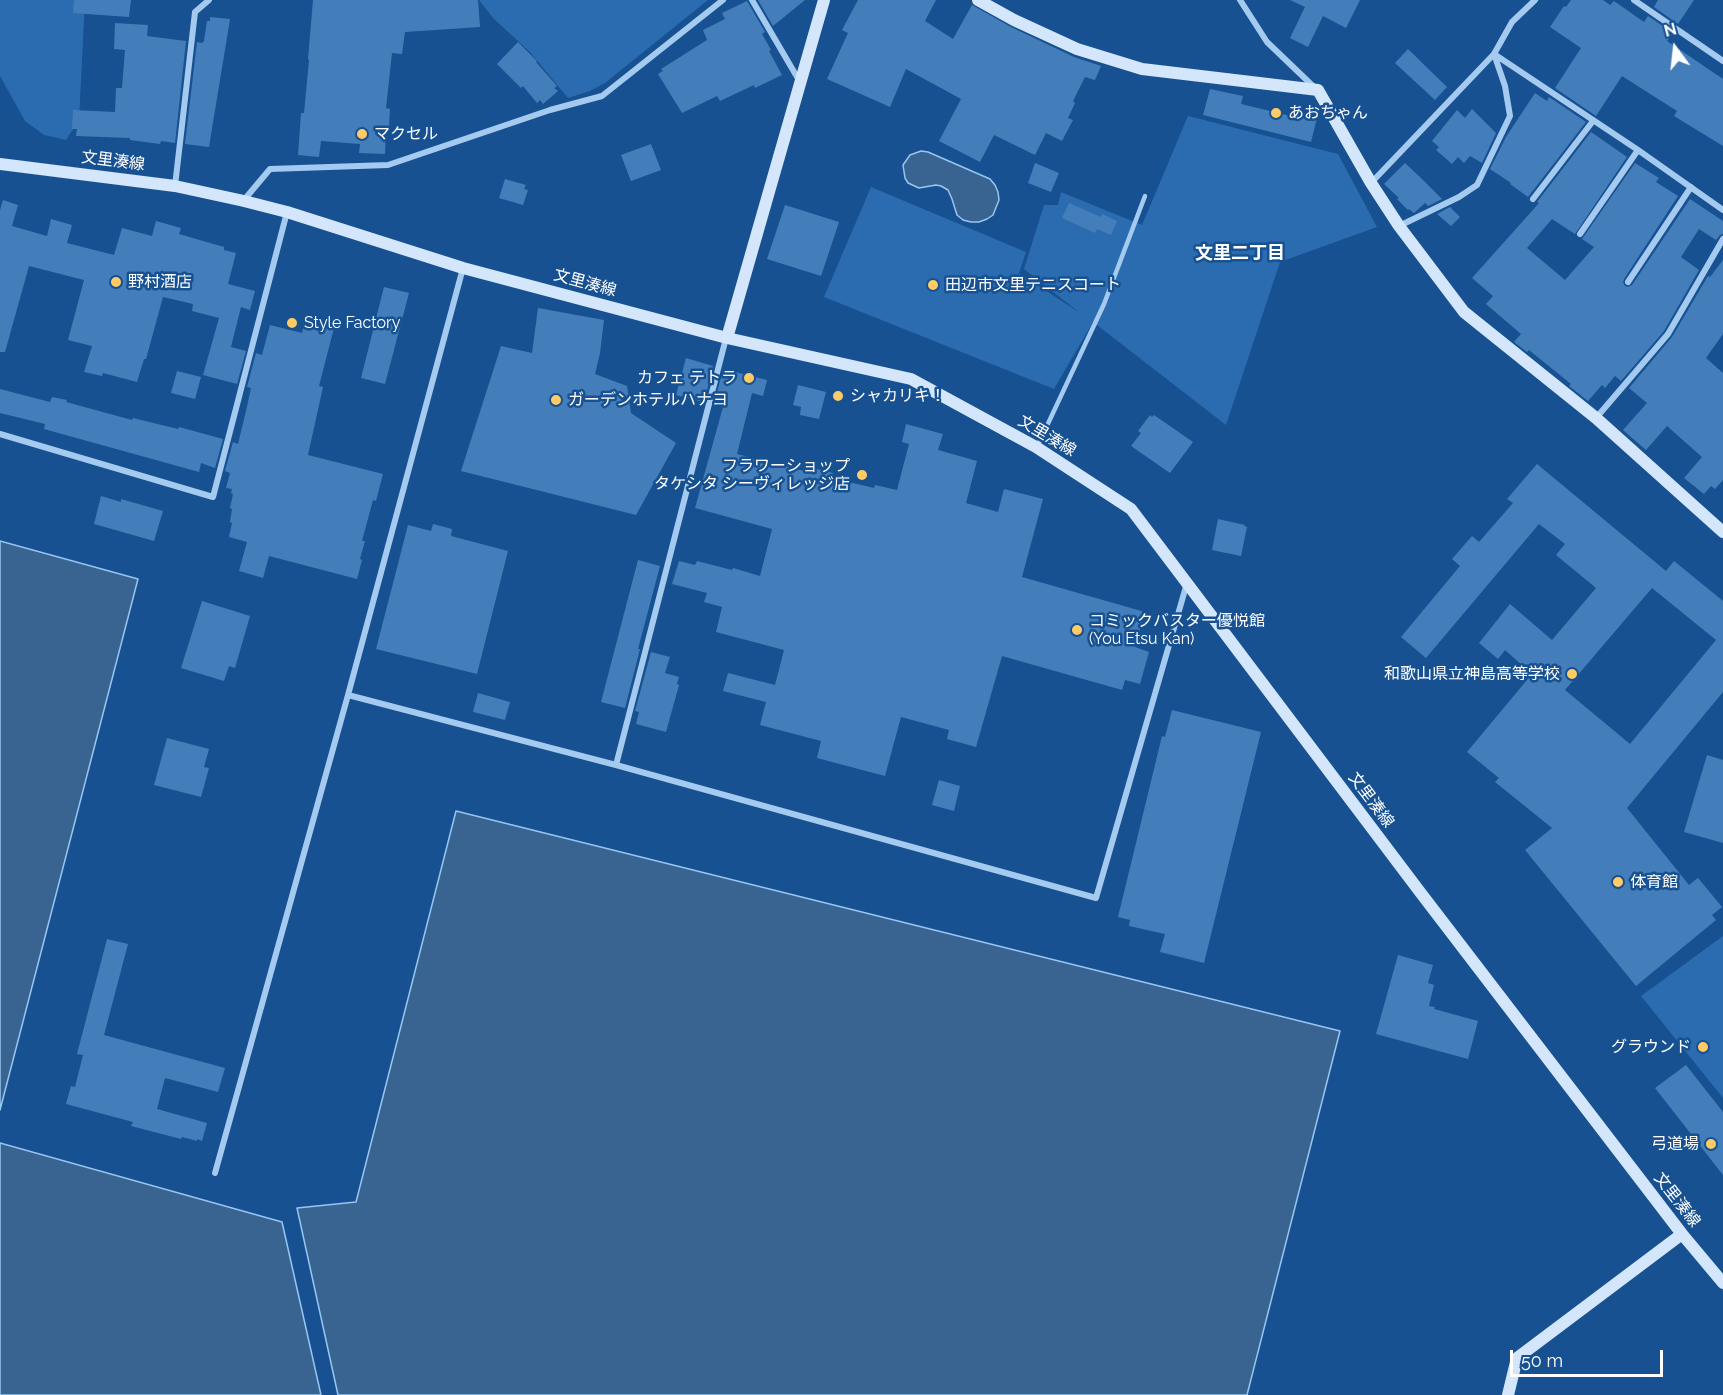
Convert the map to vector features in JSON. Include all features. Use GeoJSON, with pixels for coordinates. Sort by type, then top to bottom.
{"type":"FeatureCollection","features":[{"type":"Feature","properties":{"kind":"main road"},"geometry":{"type":"LineString","coordinates":[[727,338],[824,0]]}},
{"type":"Feature","properties":{"kind":"main road"},"geometry":{"type":"LineString","coordinates":[[978,0],[1014,20],[1077,49],[1142,69],[1318,90],[1371,183],[1399,226],[1464,312],[1596,418],[1723,532]]}},
{"type":"Feature","properties":{"kind":"main road","name":"文里湊線"},"geometry":{"type":"LineString","coordinates":[[0,164],[175,186],[244,201],[287,212],[463,268],[727,338],[911,379],[1036,447],[1131,509],[1420,892],[1723,1283]]}},
{"type":"Feature","properties":{"kind":"main road"},"geometry":{"type":"LineString","coordinates":[[1508,1395],[1517,1358],[1683,1234]]}},
{"type":"Feature","properties":{"kind":"street"},"geometry":{"type":"LineString","coordinates":[[175,186],[195,12],[209,0]]}},
{"type":"Feature","properties":{"kind":"street"},"geometry":{"type":"LineString","coordinates":[[244,201],[270,169],[388,165],[550,110],[602,96],[723,0]]}},
{"type":"Feature","properties":{"kind":"street"},"geometry":{"type":"LineString","coordinates":[[752,0],[801,83]]}},
{"type":"Feature","properties":{"kind":"street"},"geometry":{"type":"LineString","coordinates":[[1240,0],[1267,42],[1318,90]]}},
{"type":"Feature","properties":{"kind":"street"},"geometry":{"type":"LineString","coordinates":[[1371,183],[1494,54],[1512,22],[1535,0]]}},
{"type":"Feature","properties":{"kind":"street"},"geometry":{"type":"LineString","coordinates":[[1634,0],[1723,61]]}},
{"type":"Feature","properties":{"kind":"street"},"geometry":{"type":"LineString","coordinates":[[1494,54],[1723,210]]}},
{"type":"Feature","properties":{"kind":"street"},"geometry":{"type":"LineString","coordinates":[[1399,226],[1459,197],[1477,185],[1510,116],[1505,86],[1494,54]]}},
{"type":"Feature","properties":{"kind":"street"},"geometry":{"type":"LineString","coordinates":[[1533,199],[1593,121]]}},
{"type":"Feature","properties":{"kind":"street"},"geometry":{"type":"LineString","coordinates":[[1580,234],[1638,150]]}},
{"type":"Feature","properties":{"kind":"street"},"geometry":{"type":"LineString","coordinates":[[1628,282],[1691,188]]}},
{"type":"Feature","properties":{"kind":"street"},"geometry":{"type":"LineString","coordinates":[[0,434],[213,497],[287,212]]}},
{"type":"Feature","properties":{"kind":"street"},"geometry":{"type":"LineString","coordinates":[[1596,418],[1668,334],[1723,239]]}},
{"type":"Feature","properties":{"kind":"street"},"geometry":{"type":"LineString","coordinates":[[215,1173],[348,696],[463,268]]}},
{"type":"Feature","properties":{"kind":"street"},"geometry":{"type":"LineString","coordinates":[[616,765],[727,338]]}},
{"type":"Feature","properties":{"kind":"street"},"geometry":{"type":"LineString","coordinates":[[348,696],[616,765],[1096,898],[1187,582]]}},
{"type":"Feature","properties":{"kind":"lane"},"geometry":{"type":"LineString","coordinates":[[1036,447],[1104,304],[1145,196]]}},
{"type":"Feature","properties":{"kind":"shaded area"},"geometry":{"type":"Polygon","coordinates":[[[0,0],[85,0],[79,120],[66,140],[44,135],[25,121],[0,76],[0,0]]]}},
{"type":"Feature","properties":{"kind":"shaded area"},"geometry":{"type":"Polygon","coordinates":[[[479,0],[708,0],[605,83],[568,98],[530,52],[494,19],[479,0]]]}},
{"type":"Feature","properties":{"kind":"shaded area"},"geometry":{"type":"Polygon","coordinates":[[[1188,116],[1338,154],[1377,227],[1280,262],[1226,425],[1093,322],[1054,389],[824,297],[871,187],[1026,252],[1019,273],[1080,313],[1024,269],[1044,205],[1058,205],[1061,192],[1142,225],[1188,116]]]}},
{"type":"Feature","properties":{"kind":"shaded area"},"geometry":{"type":"Polygon","coordinates":[[[921,151],[990,179],[998,192],[999,200],[993,215],[979,222],[963,220],[957,215],[948,190],[936,185],[919,188],[908,183],[903,165],[910,155],[921,151]]]}},
{"type":"Feature","properties":{"kind":"shaded area"},"geometry":{"type":"Polygon","coordinates":[[[0,541],[138,579],[0,1110],[0,541]]]}},
{"type":"Feature","properties":{"kind":"shaded area"},"geometry":{"type":"Polygon","coordinates":[[[456,811],[1340,1031],[1247,1395],[338,1395],[297,1208],[356,1202],[456,811]]]}},
{"type":"Feature","properties":{"kind":"shaded area","name":"グラウンド"},"geometry":{"type":"Polygon","coordinates":[[[1723,936],[1723,1098],[1641,996],[1723,936]]]}},
{"type":"Feature","properties":{"kind":"shaded area"},"geometry":{"type":"Polygon","coordinates":[[[0,1143],[282,1222],[321,1395],[0,1395],[0,1143]]]}},
{"type":"Feature","properties":{"kind":"building"},"geometry":{"type":"Polygon","coordinates":[[[74,0],[131,0],[129,17],[73,13],[74,0]]]}},
{"type":"Feature","properties":{"kind":"building"},"geometry":{"type":"Polygon","coordinates":[[[313,0],[478,0],[480,27],[405,32],[402,54],[392,53],[386,108],[390,109],[389,126],[386,126],[385,154],[359,153],[360,144],[321,141],[319,157],[298,155],[301,113],[304,113],[313,0]]]}},
{"type":"Feature","properties":{"kind":"building"},"geometry":{"type":"Polygon","coordinates":[[[758,0],[805,0],[773,26],[758,0]]]}},
{"type":"Feature","properties":{"kind":"building"},"geometry":{"type":"Polygon","coordinates":[[[858,0],[936,0],[925,21],[953,39],[972,5],[1011,27],[1074,57],[1101,66],[1095,80],[1085,77],[1073,101],[1075,103],[1068,118],[1073,120],[1062,141],[1046,133],[1035,155],[994,135],[980,162],[939,141],[961,99],[906,69],[890,107],[827,79],[848,33],[842,30],[858,0]]]}},
{"type":"Feature","properties":{"kind":"building"},"geometry":{"type":"Polygon","coordinates":[[[1290,0],[1360,0],[1346,28],[1323,16],[1308,47],[1290,38],[1305,7],[1290,0]]]}},
{"type":"Feature","properties":{"kind":"building"},"geometry":{"type":"Polygon","coordinates":[[[1571,0],[1603,0],[1610,5],[1614,1],[1644,22],[1648,16],[1673,33],[1667,41],[1723,79],[1723,146],[1674,116],[1677,111],[1622,76],[1596,116],[1555,88],[1581,48],[1550,27],[1564,6],[1566,7],[1571,0]]]}},
{"type":"Feature","properties":{"kind":"building"},"geometry":{"type":"Polygon","coordinates":[[[1658,0],[1694,0],[1678,24],[1654,7],[1658,0]]]}},
{"type":"Feature","properties":{"kind":"building"},"geometry":{"type":"Polygon","coordinates":[[[747,1],[765,32],[762,34],[782,75],[720,101],[717,96],[682,113],[658,74],[663,71],[661,69],[707,40],[703,30],[725,19],[722,13],[747,1]]]}},
{"type":"Feature","properties":{"kind":"building"},"geometry":{"type":"Polygon","coordinates":[[[210,17],[230,19],[209,147],[185,144],[197,42],[204,41],[207,21],[210,21],[210,17]]]}},
{"type":"Feature","properties":{"kind":"building"},"geometry":{"type":"Polygon","coordinates":[[[115,23],[148,25],[147,36],[186,41],[175,143],[161,141],[160,144],[130,140],[130,138],[76,136],[77,129],[72,129],[73,110],[115,112],[116,88],[122,88],[125,50],[114,49],[115,23]]]}},
{"type":"Feature","properties":{"kind":"building"},"geometry":{"type":"Polygon","coordinates":[[[518,42],[557,86],[554,88],[558,91],[543,104],[540,100],[537,103],[523,86],[521,88],[497,64],[518,42]]]}},
{"type":"Feature","properties":{"kind":"building"},"geometry":{"type":"Polygon","coordinates":[[[1408,49],[1447,87],[1435,100],[1395,63],[1408,49]]]}},
{"type":"Feature","properties":{"kind":"building"},"geometry":{"type":"Polygon","coordinates":[[[1210,89],[1243,96],[1241,104],[1295,117],[1296,113],[1317,118],[1311,142],[1203,115],[1210,89]]]}},
{"type":"Feature","properties":{"kind":"building"},"geometry":{"type":"Polygon","coordinates":[[[1535,93],[1547,101],[1549,97],[1586,122],[1528,197],[1490,169],[1506,137],[1535,93]]]}},
{"type":"Feature","properties":{"kind":"building"},"geometry":{"type":"Polygon","coordinates":[[[1472,109],[1496,133],[1482,163],[1470,156],[1464,163],[1458,157],[1452,164],[1436,150],[1439,147],[1432,141],[1457,110],[1465,118],[1472,109]]]}},
{"type":"Feature","properties":{"kind":"building"},"geometry":{"type":"Polygon","coordinates":[[[1591,132],[1627,157],[1575,234],[1552,219],[1527,248],[1565,280],[1594,247],[1582,239],[1635,163],[1659,178],[1656,182],[1678,196],[1624,279],[1625,286],[1632,285],[1690,199],[1723,221],[1723,234],[1716,240],[1699,229],[1681,257],[1699,270],[1664,331],[1621,381],[1615,376],[1605,388],[1602,385],[1588,401],[1529,350],[1527,352],[1514,342],[1521,334],[1486,304],[1493,296],[1472,278],[1539,203],[1537,202],[1591,132]]]}},
{"type":"Feature","properties":{"kind":"building"},"geometry":{"type":"Polygon","coordinates":[[[651,144],[661,170],[631,181],[621,155],[651,144]]]}},
{"type":"Feature","properties":{"kind":"building"},"geometry":{"type":"Polygon","coordinates":[[[1035,163],[1059,173],[1051,192],[1028,183],[1035,163]]]}},
{"type":"Feature","properties":{"kind":"building"},"geometry":{"type":"Polygon","coordinates":[[[1405,163],[1442,199],[1428,206],[1425,203],[1414,213],[1408,210],[1384,184],[1405,163]]]}},
{"type":"Feature","properties":{"kind":"building"},"geometry":{"type":"Polygon","coordinates":[[[505,179],[526,185],[524,189],[528,190],[523,205],[499,198],[505,179]]]}},
{"type":"Feature","properties":{"kind":"building"},"geometry":{"type":"Polygon","coordinates":[[[3,200],[18,205],[12,226],[47,236],[51,219],[72,225],[67,243],[114,255],[122,228],[152,236],[156,221],[181,228],[179,234],[224,247],[224,250],[236,253],[228,284],[255,291],[250,310],[241,307],[231,347],[246,351],[237,384],[203,375],[219,318],[192,311],[193,304],[163,297],[146,359],[144,359],[137,382],[103,373],[102,376],[84,372],[92,346],[68,340],[84,280],[29,266],[5,352],[0,352],[0,210],[3,200]]]}},
{"type":"Feature","properties":{"kind":"building"},"geometry":{"type":"Polygon","coordinates":[[[1069,203],[1101,217],[1102,214],[1117,221],[1111,235],[1097,229],[1095,233],[1062,218],[1069,203]]]}},
{"type":"Feature","properties":{"kind":"building"},"geometry":{"type":"Polygon","coordinates":[[[785,205],[839,222],[821,276],[767,259],[785,205]]]}},
{"type":"Feature","properties":{"kind":"building"},"geometry":{"type":"Polygon","coordinates":[[[1450,207],[1460,217],[1451,226],[1437,214],[1450,207]]]}},
{"type":"Feature","properties":{"kind":"building"},"geometry":{"type":"Polygon","coordinates":[[[1723,260],[1723,334],[1706,358],[1723,373],[1723,480],[1715,489],[1711,486],[1704,494],[1684,478],[1702,457],[1667,426],[1646,450],[1623,430],[1647,403],[1629,388],[1672,337],[1708,276],[1710,277],[1723,260]]]}},
{"type":"Feature","properties":{"kind":"building"},"geometry":{"type":"Polygon","coordinates":[[[384,287],[409,293],[385,384],[361,378],[384,287]]]}},
{"type":"Feature","properties":{"kind":"building","name":"ガーデンホテルハナヨ"},"geometry":{"type":"Polygon","coordinates":[[[538,308],[604,320],[595,374],[627,386],[631,413],[676,443],[636,515],[461,471],[501,346],[532,353],[538,308]]]}},
{"type":"Feature","properties":{"kind":"building"},"geometry":{"type":"Polygon","coordinates":[[[305,321],[334,328],[319,386],[323,387],[308,455],[383,474],[362,541],[365,541],[357,579],[269,556],[263,578],[239,571],[247,542],[229,537],[233,494],[232,489],[226,488],[230,473],[225,471],[233,442],[238,444],[251,388],[247,387],[256,353],[262,355],[270,325],[302,333],[305,321]]]}},
{"type":"Feature","properties":{"kind":"building"},"geometry":{"type":"Polygon","coordinates":[[[686,358],[713,366],[704,402],[676,395],[686,358]]]}},
{"type":"Feature","properties":{"kind":"building"},"geometry":{"type":"Polygon","coordinates":[[[723,369],[767,380],[763,396],[752,393],[737,454],[804,471],[805,466],[833,473],[832,476],[837,477],[836,479],[874,488],[875,485],[897,490],[909,444],[902,442],[906,424],[943,434],[938,450],[977,461],[966,503],[998,512],[1004,489],[1043,499],[1022,577],[1145,612],[1135,647],[1149,652],[1140,684],[1125,680],[1122,690],[1002,656],[976,747],[947,739],[949,730],[901,717],[885,776],[817,758],[821,741],[760,725],[766,702],[723,691],[728,673],[775,685],[784,650],[716,632],[722,607],[704,602],[707,593],[672,584],[679,561],[695,565],[697,561],[760,576],[772,529],[695,508],[723,407],[714,405],[723,369]]]}},
{"type":"Feature","properties":{"kind":"building"},"geometry":{"type":"Polygon","coordinates":[[[177,371],[201,377],[195,399],[171,393],[177,371]]]}},
{"type":"Feature","properties":{"kind":"building"},"geometry":{"type":"Polygon","coordinates":[[[798,385],[826,392],[819,419],[800,415],[801,407],[793,405],[798,385]]]}},
{"type":"Feature","properties":{"kind":"building"},"geometry":{"type":"Polygon","coordinates":[[[0,389],[50,402],[52,397],[67,400],[66,402],[132,420],[133,418],[178,429],[179,427],[223,439],[215,468],[201,463],[199,472],[44,429],[45,424],[0,413],[0,389]]]}},
{"type":"Feature","properties":{"kind":"building"},"geometry":{"type":"Polygon","coordinates":[[[1150,415],[1152,417],[1154,415],[1193,442],[1170,473],[1131,446],[1141,433],[1138,431],[1150,415]]]}},
{"type":"Feature","properties":{"kind":"building"},"geometry":{"type":"Polygon","coordinates":[[[1537,464],[1666,571],[1674,561],[1723,601],[1723,692],[1627,808],[1689,885],[1698,878],[1722,907],[1712,915],[1716,920],[1636,986],[1525,850],[1552,828],[1495,782],[1499,778],[1467,752],[1532,674],[1505,650],[1498,659],[1479,643],[1510,604],[1552,640],[1596,588],[1556,555],[1565,544],[1539,524],[1426,658],[1401,637],[1460,566],[1452,559],[1472,536],[1479,542],[1513,503],[1507,499],[1537,464]],[[1652,588],[1565,690],[1630,744],[1716,640],[1652,588]]]}},
{"type":"Feature","properties":{"kind":"building"},"geometry":{"type":"Polygon","coordinates":[[[101,496],[163,511],[154,541],[94,524],[101,496]]]}},
{"type":"Feature","properties":{"kind":"building"},"geometry":{"type":"Polygon","coordinates":[[[1218,519],[1247,527],[1241,556],[1212,550],[1218,519]]]}},
{"type":"Feature","properties":{"kind":"building"},"geometry":{"type":"Polygon","coordinates":[[[433,524],[452,529],[451,536],[508,551],[477,674],[376,649],[408,525],[431,531],[433,524]]]}},
{"type":"Feature","properties":{"kind":"building"},"geometry":{"type":"Polygon","coordinates":[[[638,560],[660,566],[625,708],[601,702],[638,560]]]}},
{"type":"Feature","properties":{"kind":"building"},"geometry":{"type":"Polygon","coordinates":[[[202,601],[250,616],[235,668],[229,666],[224,681],[181,668],[202,601]]]}},
{"type":"Feature","properties":{"kind":"building"},"geometry":{"type":"Polygon","coordinates":[[[651,652],[670,657],[665,673],[679,677],[677,684],[679,685],[666,732],[636,724],[639,712],[635,711],[651,652]]]}},
{"type":"Feature","properties":{"kind":"building"},"geometry":{"type":"Polygon","coordinates":[[[478,693],[510,702],[505,720],[473,712],[478,693]]]}},
{"type":"Feature","properties":{"kind":"building"},"geometry":{"type":"Polygon","coordinates":[[[1172,710],[1261,732],[1204,963],[1160,952],[1165,934],[1129,926],[1130,920],[1118,917],[1162,736],[1165,737],[1172,710]]]}},
{"type":"Feature","properties":{"kind":"building"},"geometry":{"type":"Polygon","coordinates":[[[167,738],[209,749],[204,767],[209,768],[201,797],[154,785],[167,738]]]}},
{"type":"Feature","properties":{"kind":"building"},"geometry":{"type":"Polygon","coordinates":[[[1707,755],[1723,760],[1723,843],[1684,832],[1707,755]]]}},
{"type":"Feature","properties":{"kind":"building"},"geometry":{"type":"Polygon","coordinates":[[[939,780],[960,786],[954,811],[932,805],[939,780]]]}},
{"type":"Feature","properties":{"kind":"building"},"geometry":{"type":"Polygon","coordinates":[[[107,939],[128,944],[104,1035],[225,1068],[218,1092],[165,1078],[157,1109],[207,1123],[202,1141],[182,1137],[181,1139],[131,1126],[133,1122],[66,1104],[71,1086],[75,1087],[83,1055],[77,1054],[107,939]]]}},
{"type":"Feature","properties":{"kind":"building"},"geometry":{"type":"Polygon","coordinates":[[[1398,955],[1433,965],[1428,983],[1434,985],[1429,1006],[1478,1021],[1468,1059],[1376,1034],[1398,955]]]}},
{"type":"Feature","properties":{"kind":"building","name":"弓道場"},"geometry":{"type":"Polygon","coordinates":[[[1686,1065],[1723,1112],[1723,1175],[1655,1088],[1686,1065]]]}},
{"type":"Feature","properties":{"kind":"place","name":"あおちゃん"},"geometry":{"type":"Point","coordinates":[1276,113]}},
{"type":"Feature","properties":{"kind":"place","name":"マクセル"},"geometry":{"type":"Point","coordinates":[362,134]}},
{"type":"Feature","properties":{"kind":"place","name":"野村酒店"},"geometry":{"type":"Point","coordinates":[116,282]}},
{"type":"Feature","properties":{"kind":"place","name":"田辺市文里テニスコート"},"geometry":{"type":"Point","coordinates":[933,285]}},
{"type":"Feature","properties":{"kind":"place","name":"Style Factory"},"geometry":{"type":"Point","coordinates":[292,323]}},
{"type":"Feature","properties":{"kind":"place","name":"カフェ テトラ"},"geometry":{"type":"Point","coordinates":[749,378]}},
{"type":"Feature","properties":{"kind":"place","name":"シャカリキ！"},"geometry":{"type":"Point","coordinates":[838,396]}},
{"type":"Feature","properties":{"kind":"place","name":"ガーデンホテルハナヨ"},"geometry":{"type":"Point","coordinates":[556,400]}},
{"type":"Feature","properties":{"kind":"place","name":"フラワーショップ タケシタ シーヴィレッジ店"},"geometry":{"type":"Point","coordinates":[862,475]}},
{"type":"Feature","properties":{"kind":"place","name":"コミックバスター優悦館 (You Etsu Kan)"},"geometry":{"type":"Point","coordinates":[1077,630]}},
{"type":"Feature","properties":{"kind":"place","name":"和歌山県立神島高等学校"},"geometry":{"type":"Point","coordinates":[1572,674]}},
{"type":"Feature","properties":{"kind":"place","name":"体育館"},"geometry":{"type":"Point","coordinates":[1618,882]}},
{"type":"Feature","properties":{"kind":"place","name":"グラウンド"},"geometry":{"type":"Point","coordinates":[1703,1047]}},
{"type":"Feature","properties":{"kind":"place","name":"弓道場"},"geometry":{"type":"Point","coordinates":[1711,1144]}},
{"type":"Feature","properties":{"kind":"district","name":"文里二丁目"},"geometry":{"type":"Point","coordinates":[1240,254]}}]}
